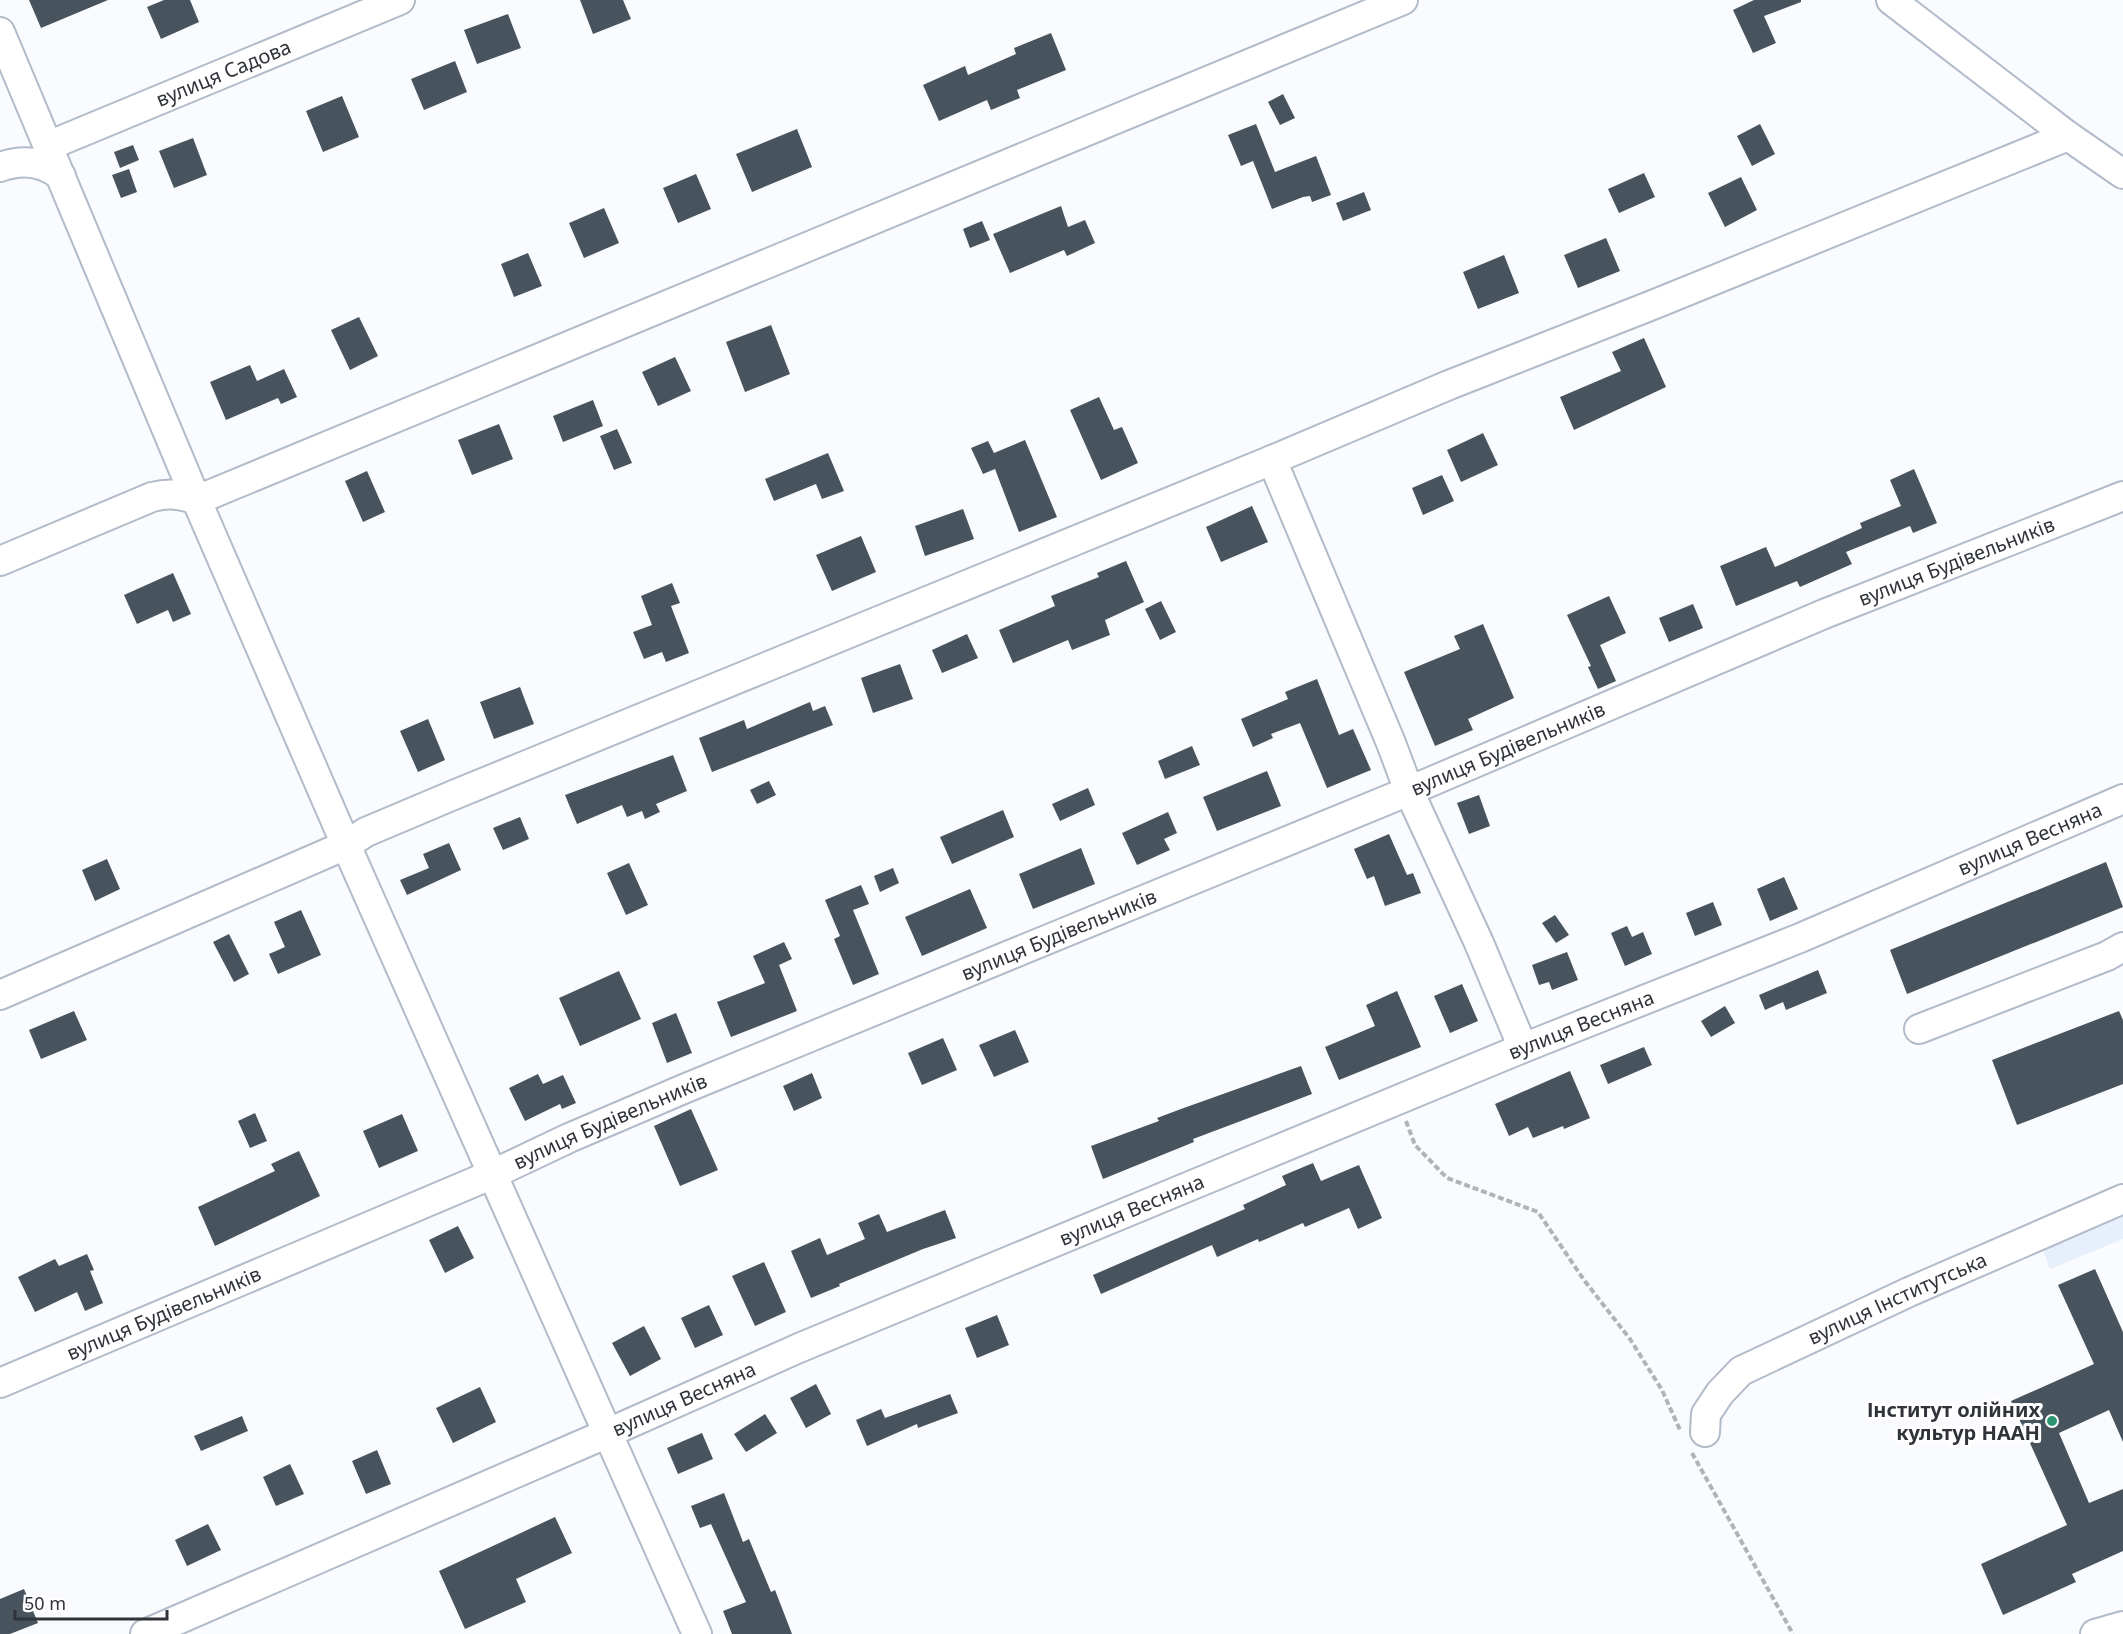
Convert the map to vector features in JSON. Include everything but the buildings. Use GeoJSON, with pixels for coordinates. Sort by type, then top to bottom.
{"type":"FeatureCollection","features":[{"type":"Feature","properties":{"kind":"street","name":"вулиця Садова"},"geometry":{"type":"LineString","coordinates":[[48,146],[400,0]]}},
{"type":"Feature","properties":{"kind":"street"},"geometry":{"type":"LineString","coordinates":[[0,561],[152,497],[181,494],[197,500],[1403,0]]}},
{"type":"Feature","properties":{"kind":"street"},"geometry":{"type":"LineString","coordinates":[[1891,0],[2068,136],[2123,174]]}},
{"type":"Feature","properties":{"kind":"street"},"geometry":{"type":"LineString","coordinates":[[0,32],[197,500],[346,845],[697,1634]]}},
{"type":"Feature","properties":{"kind":"street"},"geometry":{"type":"LineString","coordinates":[[0,995],[346,845],[366,832],[467,790],[1272,460],[1449,385],[2068,136]]}},
{"type":"Feature","properties":{"kind":"street"},"geometry":{"type":"LineString","coordinates":[[0,167],[17,163],[43,164],[61,176]]}},
{"type":"Feature","properties":{"kind":"street"},"geometry":{"type":"LineString","coordinates":[[1272,460],[1409,791],[1479,943],[1524,1048]]}},
{"type":"Feature","properties":{"kind":"street","name":"вулиця Будівельників"},"geometry":{"type":"LineString","coordinates":[[0,1383],[493,1174],[569,1138],[697,1084],[1409,791],[1824,614],[2123,496]]}},
{"type":"Feature","properties":{"kind":"street","name":"вулиця Весняна"},"geometry":{"type":"LineString","coordinates":[[145,1634],[799,1348],[1524,1048],[1800,938],[2121,805]]}},
{"type":"Feature","properties":{"kind":"street"},"geometry":{"type":"LineString","coordinates":[[1919,1029],[2107,956],[2123,947]]}},
{"type":"Feature","properties":{"kind":"street","name":"вулиця Інститутська"},"geometry":{"type":"LineString","coordinates":[[1693,1439],[1720,1393],[1741,1371],[1909,1292],[2123,1199]]}},
{"type":"Feature","properties":{"kind":"street"},"geometry":{"type":"LineString","coordinates":[[2096,1634],[2123,1626]]}},
{"type":"Feature","properties":{"kind":"path"},"geometry":{"type":"LineString","coordinates":[[1399,1101],[1415,1145],[1447,1178],[1538,1212],[1584,1280],[1630,1339],[1693,1439],[1793,1634]]}},
{"type":"Feature","properties":{"kind":"shaded area"},"geometry":{"type":"Polygon","coordinates":[[[2123,1217],[2123,1239],[2050,1269],[2043,1250],[2123,1217]]]}},
{"type":"Feature","properties":{"kind":"place","name":"Інститут олійних культур НААН"},"geometry":{"type":"Point","coordinates":[2052,1421]}}]}
